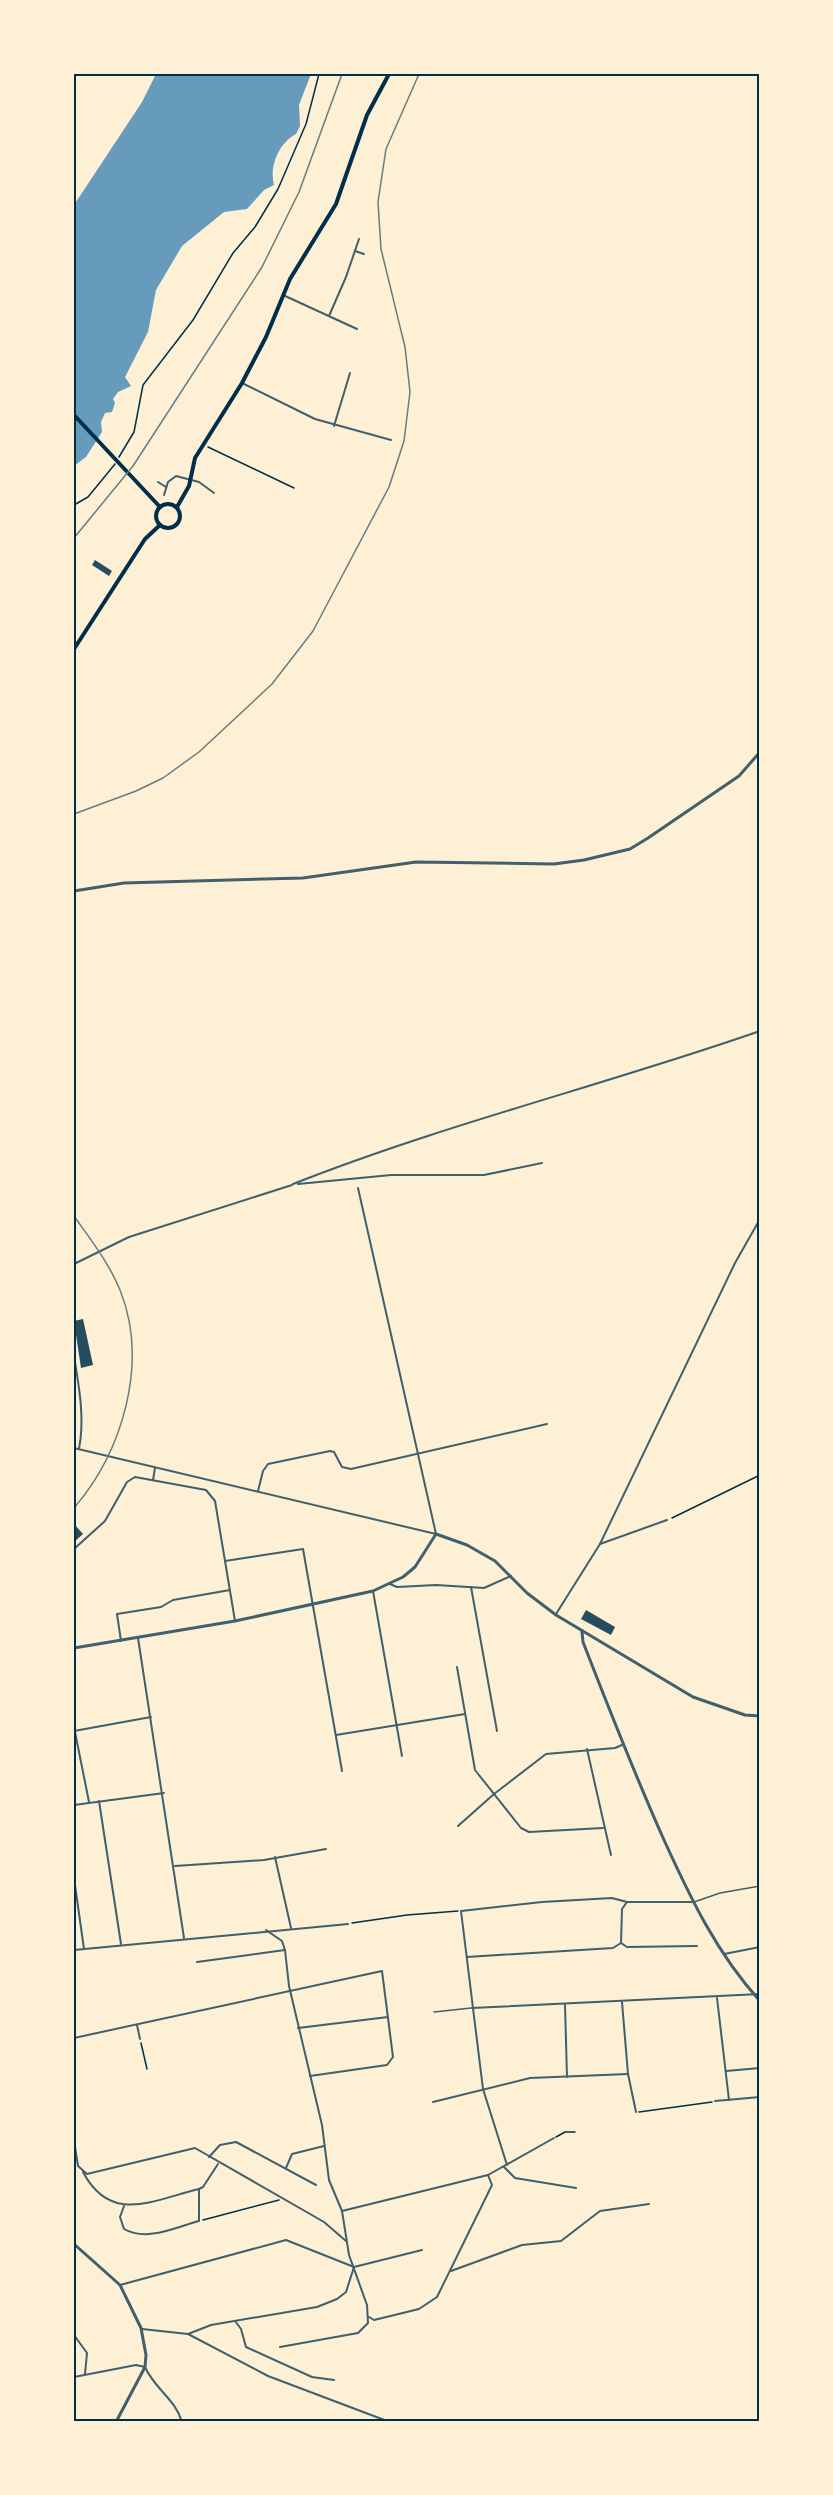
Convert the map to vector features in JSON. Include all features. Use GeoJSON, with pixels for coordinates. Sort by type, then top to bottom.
{"type":"FeatureCollection","features":[{"type":"Feature","properties":{"kind":"main road"},"geometry":{"type":"LineString","coordinates":[[177,507],[186,494],[191,466],[242,383],[266,337],[290,279],[336,204],[367,115],[389,74]]}},
{"type":"Feature","properties":{"kind":"main road"},"geometry":{"type":"LineString","coordinates":[[74,415],[160,507]]}},
{"type":"Feature","properties":{"kind":"main road"},"geometry":{"type":"LineString","coordinates":[[169,504],[177,507],[180,514],[178,522],[172,527],[160,525],[156,514],[160,507],[169,504]]}},
{"type":"Feature","properties":{"kind":"main road"},"geometry":{"type":"LineString","coordinates":[[74,649],[145,539],[160,525]]}},
{"type":"Feature","properties":{"kind":"street"},"geometry":{"type":"LineString","coordinates":[[329,316],[359,239]]}},
{"type":"Feature","properties":{"kind":"street"},"geometry":{"type":"LineString","coordinates":[[355,251],[364,254]]}},
{"type":"Feature","properties":{"kind":"street"},"geometry":{"type":"LineString","coordinates":[[283,295],[357,329]]}},
{"type":"Feature","properties":{"kind":"street"},"geometry":{"type":"LineString","coordinates":[[334,426],[350,373]]}},
{"type":"Feature","properties":{"kind":"street"},"geometry":{"type":"LineString","coordinates":[[242,383],[334,426],[391,440]]}},
{"type":"Feature","properties":{"kind":"street"},"geometry":{"type":"LineString","coordinates":[[164,495],[166,487],[176,476],[190,479],[214,493]]}},
{"type":"Feature","properties":{"kind":"street"},"geometry":{"type":"LineString","coordinates":[[158,482],[166,487]]}},
{"type":"Feature","properties":{"kind":"street"},"geometry":{"type":"LineString","coordinates":[[74,891],[124,883],[303,878],[416,862],[554,864],[584,860],[630,849],[665,828],[739,776],[759,752]]}},
{"type":"Feature","properties":{"kind":"street"},"geometry":{"type":"LineString","coordinates":[[74,1264],[95,1256],[129,1237],[293,1184],[363,1156],[666,1063],[759,1031]]}},
{"type":"Feature","properties":{"kind":"street"},"geometry":{"type":"LineString","coordinates":[[293,1184],[392,1175],[484,1174],[542,1163]]}},
{"type":"Feature","properties":{"kind":"street"},"geometry":{"type":"LineString","coordinates":[[74,1648],[236,1621],[373,1591],[390,1584],[415,1567],[436,1534],[358,1188]]}},
{"type":"Feature","properties":{"kind":"street"},"geometry":{"type":"LineString","coordinates":[[556,1615],[600,1545],[735,1263],[759,1219]]}},
{"type":"Feature","properties":{"kind":"street"},"geometry":{"type":"LineString","coordinates":[[74,1356],[81,1406],[82,1433],[79,1449]]}},
{"type":"Feature","properties":{"kind":"street"},"geometry":{"type":"LineString","coordinates":[[258,1491],[263,1471],[268,1464],[330,1451],[334,1452],[340,1465],[351,1470],[547,1424]]}},
{"type":"Feature","properties":{"kind":"street"},"geometry":{"type":"LineString","coordinates":[[74,1448],[436,1534],[467,1545],[495,1561],[527,1593],[582,1632],[693,1697],[746,1715],[759,1716]]}},
{"type":"Feature","properties":{"kind":"street"},"geometry":{"type":"LineString","coordinates":[[153,1480],[155,1467]]}},
{"type":"Feature","properties":{"kind":"street"},"geometry":{"type":"LineString","coordinates":[[74,1549],[105,1521],[127,1482],[138,1477],[206,1490],[213,1495],[236,1621]]}},
{"type":"Feature","properties":{"kind":"street"},"geometry":{"type":"LineString","coordinates":[[600,1545],[667,1520]]}},
{"type":"Feature","properties":{"kind":"street"},"geometry":{"type":"LineString","coordinates":[[225,1561],[303,1549],[342,1771]]}},
{"type":"Feature","properties":{"kind":"street"},"geometry":{"type":"LineString","coordinates":[[390,1584],[397,1587],[436,1584],[484,1588],[511,1576]]}},
{"type":"Feature","properties":{"kind":"street"},"geometry":{"type":"LineString","coordinates":[[471,1587],[497,1731]]}},
{"type":"Feature","properties":{"kind":"street"},"geometry":{"type":"LineString","coordinates":[[121,1641],[117,1614],[161,1607],[173,1600],[230,1590]]}},
{"type":"Feature","properties":{"kind":"street"},"geometry":{"type":"LineString","coordinates":[[373,1591],[402,1756]]}},
{"type":"Feature","properties":{"kind":"street"},"geometry":{"type":"LineString","coordinates":[[582,1632],[582,1642],[622,1745],[692,1902],[723,1954],[759,2001]]}},
{"type":"Feature","properties":{"kind":"street"},"geometry":{"type":"LineString","coordinates":[[138,1638],[164,1793],[184,1938]]}},
{"type":"Feature","properties":{"kind":"street"},"geometry":{"type":"LineString","coordinates":[[457,1667],[475,1770],[525,1831],[603,1828]]}},
{"type":"Feature","properties":{"kind":"street"},"geometry":{"type":"LineString","coordinates":[[336,1735],[465,1714]]}},
{"type":"Feature","properties":{"kind":"street"},"geometry":{"type":"LineString","coordinates":[[74,1731],[151,1717]]}},
{"type":"Feature","properties":{"kind":"street"},"geometry":{"type":"LineString","coordinates":[[74,1727],[89,1802]]}},
{"type":"Feature","properties":{"kind":"street"},"geometry":{"type":"LineString","coordinates":[[458,1826],[494,1794],[546,1754],[615,1748],[622,1745]]}},
{"type":"Feature","properties":{"kind":"street"},"geometry":{"type":"LineString","coordinates":[[587,1749],[610,1855]]}},
{"type":"Feature","properties":{"kind":"street"},"geometry":{"type":"LineString","coordinates":[[74,1805],[164,1793]]}},
{"type":"Feature","properties":{"kind":"street"},"geometry":{"type":"LineString","coordinates":[[99,1801],[121,1945]]}},
{"type":"Feature","properties":{"kind":"street"},"geometry":{"type":"LineString","coordinates":[[175,1866],[264,1860],[326,1849]]}},
{"type":"Feature","properties":{"kind":"street"},"geometry":{"type":"LineString","coordinates":[[275,1857],[291,1928]]}},
{"type":"Feature","properties":{"kind":"street"},"geometry":{"type":"LineString","coordinates":[[74,1878],[84,1950]]}},
{"type":"Feature","properties":{"kind":"street"},"geometry":{"type":"LineString","coordinates":[[576,2188],[518,2178],[506,2166],[483,2089],[461,1911],[542,1902],[612,1898],[627,1902],[692,1902]]}},
{"type":"Feature","properties":{"kind":"street"},"geometry":{"type":"LineString","coordinates":[[621,1943],[622,1909],[627,1902]]}},
{"type":"Feature","properties":{"kind":"street"},"geometry":{"type":"LineString","coordinates":[[74,1950],[348,1924]]}},
{"type":"Feature","properties":{"kind":"street"},"geometry":{"type":"LineString","coordinates":[[266,1930],[279,1939],[285,1950],[290,1992],[324,2146],[329,2180],[342,2211],[346,2241],[362,2286],[369,2317],[366,2327],[358,2333],[280,2347]]}},
{"type":"Feature","properties":{"kind":"street"},"geometry":{"type":"LineString","coordinates":[[621,1943],[627,1947],[697,1946]]}},
{"type":"Feature","properties":{"kind":"street"},"geometry":{"type":"LineString","coordinates":[[467,1957],[613,1948],[621,1943]]}},
{"type":"Feature","properties":{"kind":"street"},"geometry":{"type":"LineString","coordinates":[[723,1954],[759,1947]]}},
{"type":"Feature","properties":{"kind":"street"},"geometry":{"type":"LineString","coordinates":[[197,1962],[285,1950]]}},
{"type":"Feature","properties":{"kind":"street"},"geometry":{"type":"LineString","coordinates":[[74,2038],[382,1971],[393,2057],[387,2065],[309,2076]]}},
{"type":"Feature","properties":{"kind":"street"},"geometry":{"type":"LineString","coordinates":[[472,2008],[759,1994]]}},
{"type":"Feature","properties":{"kind":"street"},"geometry":{"type":"LineString","coordinates":[[717,1997],[729,2100]]}},
{"type":"Feature","properties":{"kind":"street"},"geometry":{"type":"LineString","coordinates":[[622,2002],[628,2074],[636,2112]]}},
{"type":"Feature","properties":{"kind":"street"},"geometry":{"type":"LineString","coordinates":[[565,2005],[567,2077]]}},
{"type":"Feature","properties":{"kind":"street"},"geometry":{"type":"LineString","coordinates":[[298,2028],[388,2017]]}},
{"type":"Feature","properties":{"kind":"street"},"geometry":{"type":"LineString","coordinates":[[137,2025],[140,2039]]}},
{"type":"Feature","properties":{"kind":"street"},"geometry":{"type":"LineString","coordinates":[[726,2071],[759,2068]]}},
{"type":"Feature","properties":{"kind":"street"},"geometry":{"type":"LineString","coordinates":[[433,2102],[530,2078],[628,2074]]}},
{"type":"Feature","properties":{"kind":"street"},"geometry":{"type":"LineString","coordinates":[[716,2101],[759,2097]]}},
{"type":"Feature","properties":{"kind":"street"},"geometry":{"type":"LineString","coordinates":[[342,2211],[488,2175],[554,2138]]}},
{"type":"Feature","properties":{"kind":"street"},"geometry":{"type":"LineString","coordinates":[[74,2140],[78,2166],[93,2190],[104,2200],[124,2206],[200,2189],[218,2164]]}},
{"type":"Feature","properties":{"kind":"street"},"geometry":{"type":"LineString","coordinates":[[209,2157],[220,2145],[236,2142],[316,2185]]}},
{"type":"Feature","properties":{"kind":"street"},"geometry":{"type":"LineString","coordinates":[[286,2168],[292,2154],[324,2146]]}},
{"type":"Feature","properties":{"kind":"street"},"geometry":{"type":"LineString","coordinates":[[83,2172],[91,2174],[195,2148],[218,2164],[324,2222],[346,2241]]}},
{"type":"Feature","properties":{"kind":"street"},"geometry":{"type":"LineString","coordinates":[[369,2317],[374,2320],[425,2306],[437,2297],[492,2185],[488,2175]]}},
{"type":"Feature","properties":{"kind":"street"},"geometry":{"type":"LineString","coordinates":[[124,2206],[120,2217],[122,2226],[128,2232],[139,2235],[151,2234],[199,2221],[200,2189]]}},
{"type":"Feature","properties":{"kind":"street"},"geometry":{"type":"LineString","coordinates":[[451,2271],[522,2245],[561,2241],[600,2211],[649,2204]]}},
{"type":"Feature","properties":{"kind":"street"},"geometry":{"type":"LineString","coordinates":[[120,2285],[286,2240],[354,2267],[422,2250]]}},
{"type":"Feature","properties":{"kind":"street"},"geometry":{"type":"LineString","coordinates":[[74,2244],[120,2285],[141,2328],[146,2355],[145,2367],[116,2421]]}},
{"type":"Feature","properties":{"kind":"street"},"geometry":{"type":"LineString","coordinates":[[188,2334],[211,2325],[317,2307],[337,2299],[349,2287],[354,2267]]}},
{"type":"Feature","properties":{"kind":"street"},"geometry":{"type":"LineString","coordinates":[[235,2321],[241,2329],[246,2347],[312,2377],[334,2380]]}},
{"type":"Feature","properties":{"kind":"street"},"geometry":{"type":"LineString","coordinates":[[141,2328],[188,2334],[268,2376],[387,2421]]}},
{"type":"Feature","properties":{"kind":"street"},"geometry":{"type":"LineString","coordinates":[[74,2335],[88,2356],[85,2374]]}},
{"type":"Feature","properties":{"kind":"street"},"geometry":{"type":"LineString","coordinates":[[74,2377],[85,2374],[96,2375],[136,2365],[145,2367]]}},
{"type":"Feature","properties":{"kind":"street"},"geometry":{"type":"LineString","coordinates":[[145,2367],[152,2382],[176,2406],[182,2421]]}},
{"type":"Feature","properties":{"kind":"lane"},"geometry":{"type":"LineString","coordinates":[[692,1902],[720,1893],[759,1886]]}},
{"type":"Feature","properties":{"kind":"lane"},"geometry":{"type":"LineString","coordinates":[[434,2012],[472,2008]]}},
{"type":"Feature","properties":{"kind":"path"},"geometry":{"type":"LineString","coordinates":[[74,505],[87,497],[113,466],[134,432],[142,385],[193,320],[233,253],[268,207],[286,175],[306,124],[319,74]]}},
{"type":"Feature","properties":{"kind":"path"},"geometry":{"type":"LineString","coordinates":[[203,444],[294,488]]}},
{"type":"Feature","properties":{"kind":"path"},"geometry":{"type":"LineString","coordinates":[[667,1520],[759,1475]]}},
{"type":"Feature","properties":{"kind":"path"},"geometry":{"type":"LineString","coordinates":[[348,1924],[407,1915],[461,1911]]}},
{"type":"Feature","properties":{"kind":"path"},"geometry":{"type":"LineString","coordinates":[[140,2039],[147,2069]]}},
{"type":"Feature","properties":{"kind":"path"},"geometry":{"type":"LineString","coordinates":[[636,2112],[716,2101]]}},
{"type":"Feature","properties":{"kind":"path"},"geometry":{"type":"LineString","coordinates":[[554,2138],[564,2132],[575,2132]]}},
{"type":"Feature","properties":{"kind":"path"},"geometry":{"type":"LineString","coordinates":[[199,2221],[283,2199]]}},
{"type":"Feature","properties":{"kind":"water"},"geometry":{"type":"Polygon","coordinates":[[[156,74],[311,74],[299,105],[300,126],[296,134],[280,149],[274,163],[274,185],[264,190],[247,209],[224,212],[182,246],[156,290],[148,332],[125,377],[131,386],[118,392],[113,399],[115,403],[112,412],[105,413],[101,422],[102,432],[86,457],[74,466],[74,205],[142,102],[156,74]]]}},
{"type":"Feature","properties":{"kind":"building"},"geometry":{"type":"Polygon","coordinates":[[[95,560],[112,571],[109,576],[92,565],[95,560]]]}},
{"type":"Feature","properties":{"kind":"building"},"geometry":{"type":"Polygon","coordinates":[[[83,1319],[93,1365],[81,1368],[74,1321],[83,1319]]]}},
{"type":"Feature","properties":{"kind":"building"},"geometry":{"type":"Polygon","coordinates":[[[74,1526],[83,1534],[74,1542],[74,1526]]]}},
{"type":"Feature","properties":{"kind":"building"},"geometry":{"type":"Polygon","coordinates":[[[586,1610],[615,1627],[611,1635],[581,1619],[586,1610]]]}},
{"type":"Feature","properties":{"kind":"railway"},"geometry":{"type":"LineString","coordinates":[[74,538],[133,466],[262,267],[299,192],[342,74]]}},
{"type":"Feature","properties":{"kind":"railway"},"geometry":{"type":"LineString","coordinates":[[74,814],[136,791],[163,778],[199,752],[272,684],[313,631],[389,487],[404,441],[410,392],[405,347],[381,249],[378,202],[386,149],[419,74]]}},
{"type":"Feature","properties":{"kind":"railway"},"geometry":{"type":"LineString","coordinates":[[74,1216],[116,1280],[128,1318],[132,1346],[131,1376],[118,1433],[106,1460],[74,1508]]}}]}
